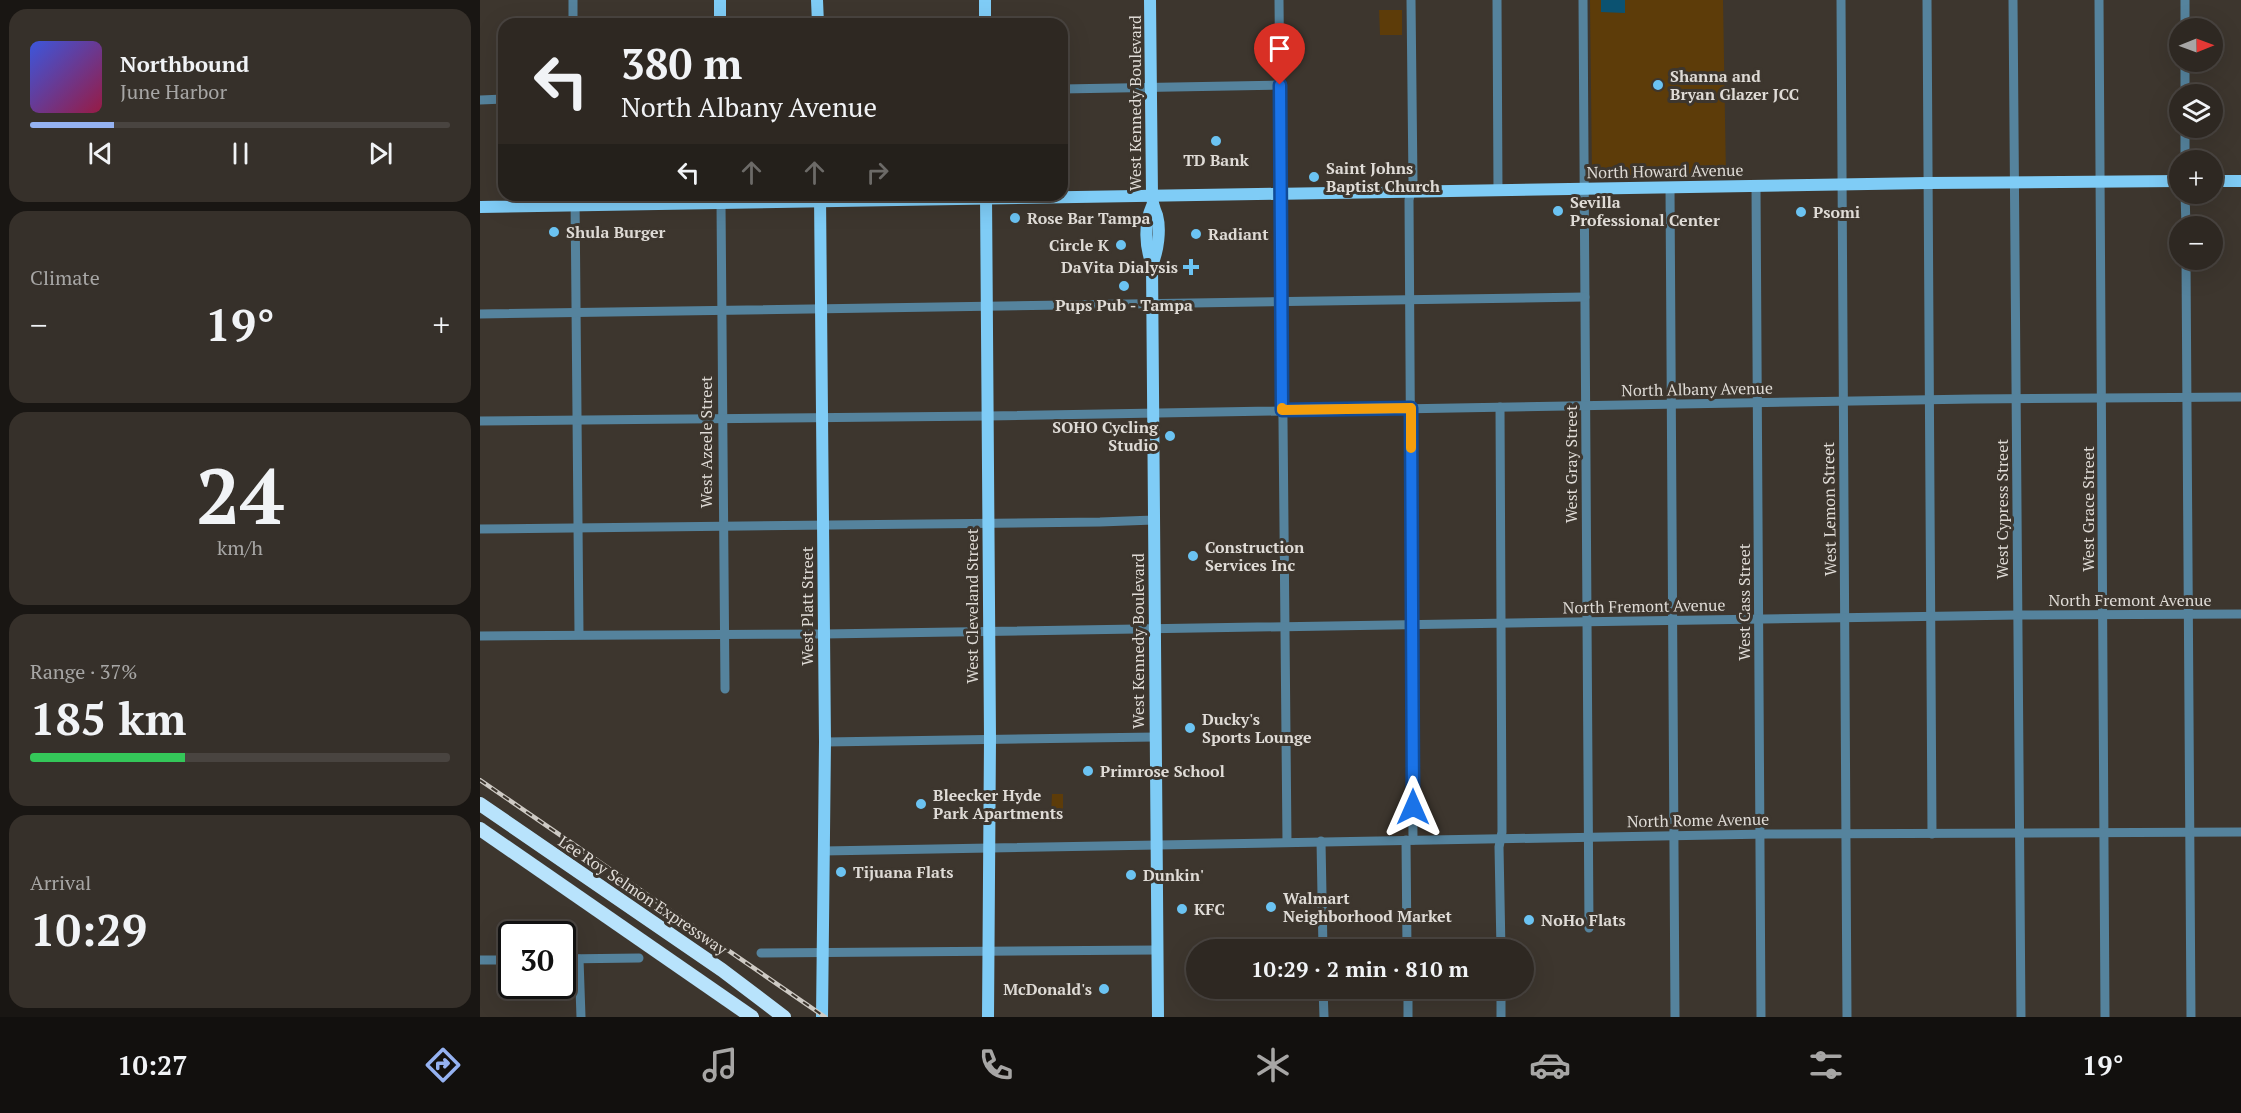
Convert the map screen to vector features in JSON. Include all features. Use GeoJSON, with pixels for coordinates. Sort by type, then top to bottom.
{"type":"FeatureCollection","features":[{"type":"Feature","properties":{"kind":"highway","name":"Lee Roy Selmon Expressway"},"geometry":{"type":"LineString","coordinates":[[480,804],[722,970],[784,1017]]}},
{"type":"Feature","properties":{"kind":"highway"},"geometry":{"type":"LineString","coordinates":[[480,829],[752,1017]]}},
{"type":"Feature","properties":{"kind":"highway"},"geometry":{"type":"LineString","coordinates":[[714,990],[735,1017]]}},
{"type":"Feature","properties":{"kind":"main road"},"geometry":{"type":"LineString","coordinates":[[720,0],[720,18]]}},
{"type":"Feature","properties":{"kind":"main road"},"geometry":{"type":"LineString","coordinates":[[817,0],[818,18]]}},
{"type":"Feature","properties":{"kind":"main road"},"geometry":{"type":"LineString","coordinates":[[985,0],[985,18]]}},
{"type":"Feature","properties":{"kind":"main road","name":"West Kennedy Boulevard"},"geometry":{"type":"LineString","coordinates":[[1150,0],[1152,201],[1147,218],[1147,252],[1152,265],[1158,1017]]}},
{"type":"Feature","properties":{"kind":"main road","name":"North Howard Avenue"},"geometry":{"type":"LineString","coordinates":[[1068,199],[1152,201],[1281,194],[2169,181]]}},
{"type":"Feature","properties":{"kind":"main road"},"geometry":{"type":"LineString","coordinates":[[2223,181],[2241,181]]}},
{"type":"Feature","properties":{"kind":"main road","name":"North Howard Avenue"},"geometry":{"type":"LineString","coordinates":[[480,207],[562,201]]}},
{"type":"Feature","properties":{"kind":"main road","name":"West Platt Street"},"geometry":{"type":"LineString","coordinates":[[820,201],[825,742],[822,1017]]}},
{"type":"Feature","properties":{"kind":"main road","name":"West Cleveland Street"},"geometry":{"type":"LineString","coordinates":[[986,201],[990,738],[988,1017]]}},
{"type":"Feature","properties":{"kind":"street"},"geometry":{"type":"LineString","coordinates":[[573,0],[573,18]]}},
{"type":"Feature","properties":{"kind":"street"},"geometry":{"type":"LineString","coordinates":[[1280,0],[1287,842]]}},
{"type":"Feature","properties":{"kind":"street"},"geometry":{"type":"LineString","coordinates":[[1407,939],[1412,624],[1411,0]]}},
{"type":"Feature","properties":{"kind":"street"},"geometry":{"type":"LineString","coordinates":[[1497,0],[1498,190]]}},
{"type":"Feature","properties":{"kind":"street","name":"West Gray Street"},"geometry":{"type":"LineString","coordinates":[[1583,0],[1588,928]]}},
{"type":"Feature","properties":{"kind":"street","name":"West Lemon Street"},"geometry":{"type":"LineString","coordinates":[[1841,0],[1847,1017]]}},
{"type":"Feature","properties":{"kind":"street"},"geometry":{"type":"LineString","coordinates":[[1927,0],[1932,834]]}},
{"type":"Feature","properties":{"kind":"street","name":"West Cypress Street"},"geometry":{"type":"LineString","coordinates":[[2013,0],[2021,1017]]}},
{"type":"Feature","properties":{"kind":"street","name":"West Grace Street"},"geometry":{"type":"LineString","coordinates":[[2099,0],[2105,1017]]}},
{"type":"Feature","properties":{"kind":"street"},"geometry":{"type":"LineString","coordinates":[[2184,0],[2185,18]]}},
{"type":"Feature","properties":{"kind":"street"},"geometry":{"type":"LineString","coordinates":[[1068,89],[1280,85]]}},
{"type":"Feature","properties":{"kind":"street"},"geometry":{"type":"LineString","coordinates":[[480,100],[498,99]]}},
{"type":"Feature","properties":{"kind":"street","name":"West Cass Street"},"geometry":{"type":"LineString","coordinates":[[1756,186],[1761,1017]]}},
{"type":"Feature","properties":{"kind":"street"},"geometry":{"type":"LineString","coordinates":[[1670,187],[1675,1017]]}},
{"type":"Feature","properties":{"kind":"street"},"geometry":{"type":"LineString","coordinates":[[576,201],[579,634]]}},
{"type":"Feature","properties":{"kind":"street","name":"West Azeele Street"},"geometry":{"type":"LineString","coordinates":[[721,201],[725,689]]}},
{"type":"Feature","properties":{"kind":"street"},"geometry":{"type":"LineString","coordinates":[[2186,270],[2191,1017]]}},
{"type":"Feature","properties":{"kind":"street"},"geometry":{"type":"LineString","coordinates":[[480,314],[1585,297]]}},
{"type":"Feature","properties":{"kind":"street","name":"North Albany Avenue"},"geometry":{"type":"LineString","coordinates":[[480,421],[988,416],[2016,398],[2241,397]]}},
{"type":"Feature","properties":{"kind":"street"},"geometry":{"type":"LineString","coordinates":[[1500,407],[1501,939]]}},
{"type":"Feature","properties":{"kind":"street"},"geometry":{"type":"LineString","coordinates":[[480,529],[1154,520]]}},
{"type":"Feature","properties":{"kind":"street","name":"North Fremont Avenue"},"geometry":{"type":"LineString","coordinates":[[480,636],[824,634],[1931,616],[2241,614]]}},
{"type":"Feature","properties":{"kind":"street"},"geometry":{"type":"LineString","coordinates":[[825,742],[1156,736]]}},
{"type":"Feature","properties":{"kind":"street","name":"North Rome Avenue"},"geometry":{"type":"LineString","coordinates":[[823,851],[1760,834],[2241,832]]}},
{"type":"Feature","properties":{"kind":"street"},"geometry":{"type":"LineString","coordinates":[[1321,841],[1323,939]]}},
{"type":"Feature","properties":{"kind":"street"},"geometry":{"type":"LineString","coordinates":[[761,953],[1157,950]]}},
{"type":"Feature","properties":{"kind":"street"},"geometry":{"type":"LineString","coordinates":[[581,1017],[579,959],[639,958]]}},
{"type":"Feature","properties":{"kind":"street"},"geometry":{"type":"LineString","coordinates":[[480,960],[498,960]]}},
{"type":"Feature","properties":{"kind":"street"},"geometry":{"type":"LineString","coordinates":[[1323,999],[1324,1017]]}},
{"type":"Feature","properties":{"kind":"street"},"geometry":{"type":"LineString","coordinates":[[1408,999],[1408,1017]]}},
{"type":"Feature","properties":{"kind":"street"},"geometry":{"type":"LineString","coordinates":[[1501,999],[1501,1017]]}},
{"type":"Feature","properties":{"kind":"shaded area","name":"Shanna and Bryan Glazer JCC"},"geometry":{"type":"Polygon","coordinates":[[[1590,0],[1723,0],[1726,177],[1706,175],[1592,177],[1590,0]]]}},
{"type":"Feature","properties":{"kind":"shaded area"},"geometry":{"type":"Polygon","coordinates":[[[1379,10],[1402,10],[1402,35],[1380,35],[1379,10]]]}},
{"type":"Feature","properties":{"kind":"shaded area"},"geometry":{"type":"Polygon","coordinates":[[[1052,794],[1063,794],[1063,817],[1051,817],[1052,794]]]}},
{"type":"Feature","properties":{"kind":"water"},"geometry":{"type":"Polygon","coordinates":[[[1601,0],[1625,0],[1625,13],[1601,12],[1601,0]]]}},
{"type":"Feature","properties":{"kind":"railway"},"geometry":{"type":"LineString","coordinates":[[480,780],[825,1017]]}},
{"type":"Feature","properties":{"kind":"slow traffic"},"geometry":{"type":"LineString","coordinates":[[1282,408],[1282,410],[1411,408],[1411,448]]}},
{"type":"Feature","properties":{"kind":"place","name":"Shanna and Bryan Glazer JCC"},"geometry":{"type":"Point","coordinates":[1658,85]}},
{"type":"Feature","properties":{"kind":"place","name":"TD Bank"},"geometry":{"type":"Point","coordinates":[1216,141]}},
{"type":"Feature","properties":{"kind":"place","name":"Saint Johns Baptist Church"},"geometry":{"type":"Point","coordinates":[1314,177]}},
{"type":"Feature","properties":{"kind":"place","name":"Sevilla Professional Center"},"geometry":{"type":"Point","coordinates":[1558,211]}},
{"type":"Feature","properties":{"kind":"place","name":"Psomi"},"geometry":{"type":"Point","coordinates":[1801,212]}},
{"type":"Feature","properties":{"kind":"place","name":"Rose Bar Tampa"},"geometry":{"type":"Point","coordinates":[1015,218]}},
{"type":"Feature","properties":{"kind":"place","name":"Shula Burger"},"geometry":{"type":"Point","coordinates":[554,232]}},
{"type":"Feature","properties":{"kind":"place","name":"Radiant"},"geometry":{"type":"Point","coordinates":[1196,234]}},
{"type":"Feature","properties":{"kind":"place","name":"Circle K"},"geometry":{"type":"Point","coordinates":[1121,245]}},
{"type":"Feature","properties":{"kind":"place","name":"DaVita Dialysis"},"geometry":{"type":"Point","coordinates":[1191,267]}},
{"type":"Feature","properties":{"kind":"place","name":"Pups Pub - Tampa"},"geometry":{"type":"Point","coordinates":[1124,286]}},
{"type":"Feature","properties":{"kind":"place","name":"SOHO Cycling Studio"},"geometry":{"type":"Point","coordinates":[1170,436]}},
{"type":"Feature","properties":{"kind":"place","name":"Construction Services Inc"},"geometry":{"type":"Point","coordinates":[1193,556]}},
{"type":"Feature","properties":{"kind":"place","name":"Ducky's Sports Lounge"},"geometry":{"type":"Point","coordinates":[1190,728]}},
{"type":"Feature","properties":{"kind":"place","name":"Primrose School"},"geometry":{"type":"Point","coordinates":[1088,771]}},
{"type":"Feature","properties":{"kind":"place","name":"Bleecker Hyde Park Apartments"},"geometry":{"type":"Point","coordinates":[921,804]}},
{"type":"Feature","properties":{"kind":"place","name":"Tijuana Flats"},"geometry":{"type":"Point","coordinates":[841,872]}},
{"type":"Feature","properties":{"kind":"place","name":"Dunkin'"},"geometry":{"type":"Point","coordinates":[1131,875]}},
{"type":"Feature","properties":{"kind":"place","name":"Walmart Neighborhood Market"},"geometry":{"type":"Point","coordinates":[1271,907]}},
{"type":"Feature","properties":{"kind":"place","name":"KFC"},"geometry":{"type":"Point","coordinates":[1182,909]}},
{"type":"Feature","properties":{"kind":"place","name":"NoHo Flats"},"geometry":{"type":"Point","coordinates":[1529,920]}},
{"type":"Feature","properties":{"kind":"place","name":"McDonald's"},"geometry":{"type":"Point","coordinates":[1104,989]}},
{"type":"Feature","properties":{"kind":"route"},"geometry":{"type":"LineString","coordinates":[[1280,85],[1282,410],[1411,408],[1413,807]]}}]}
